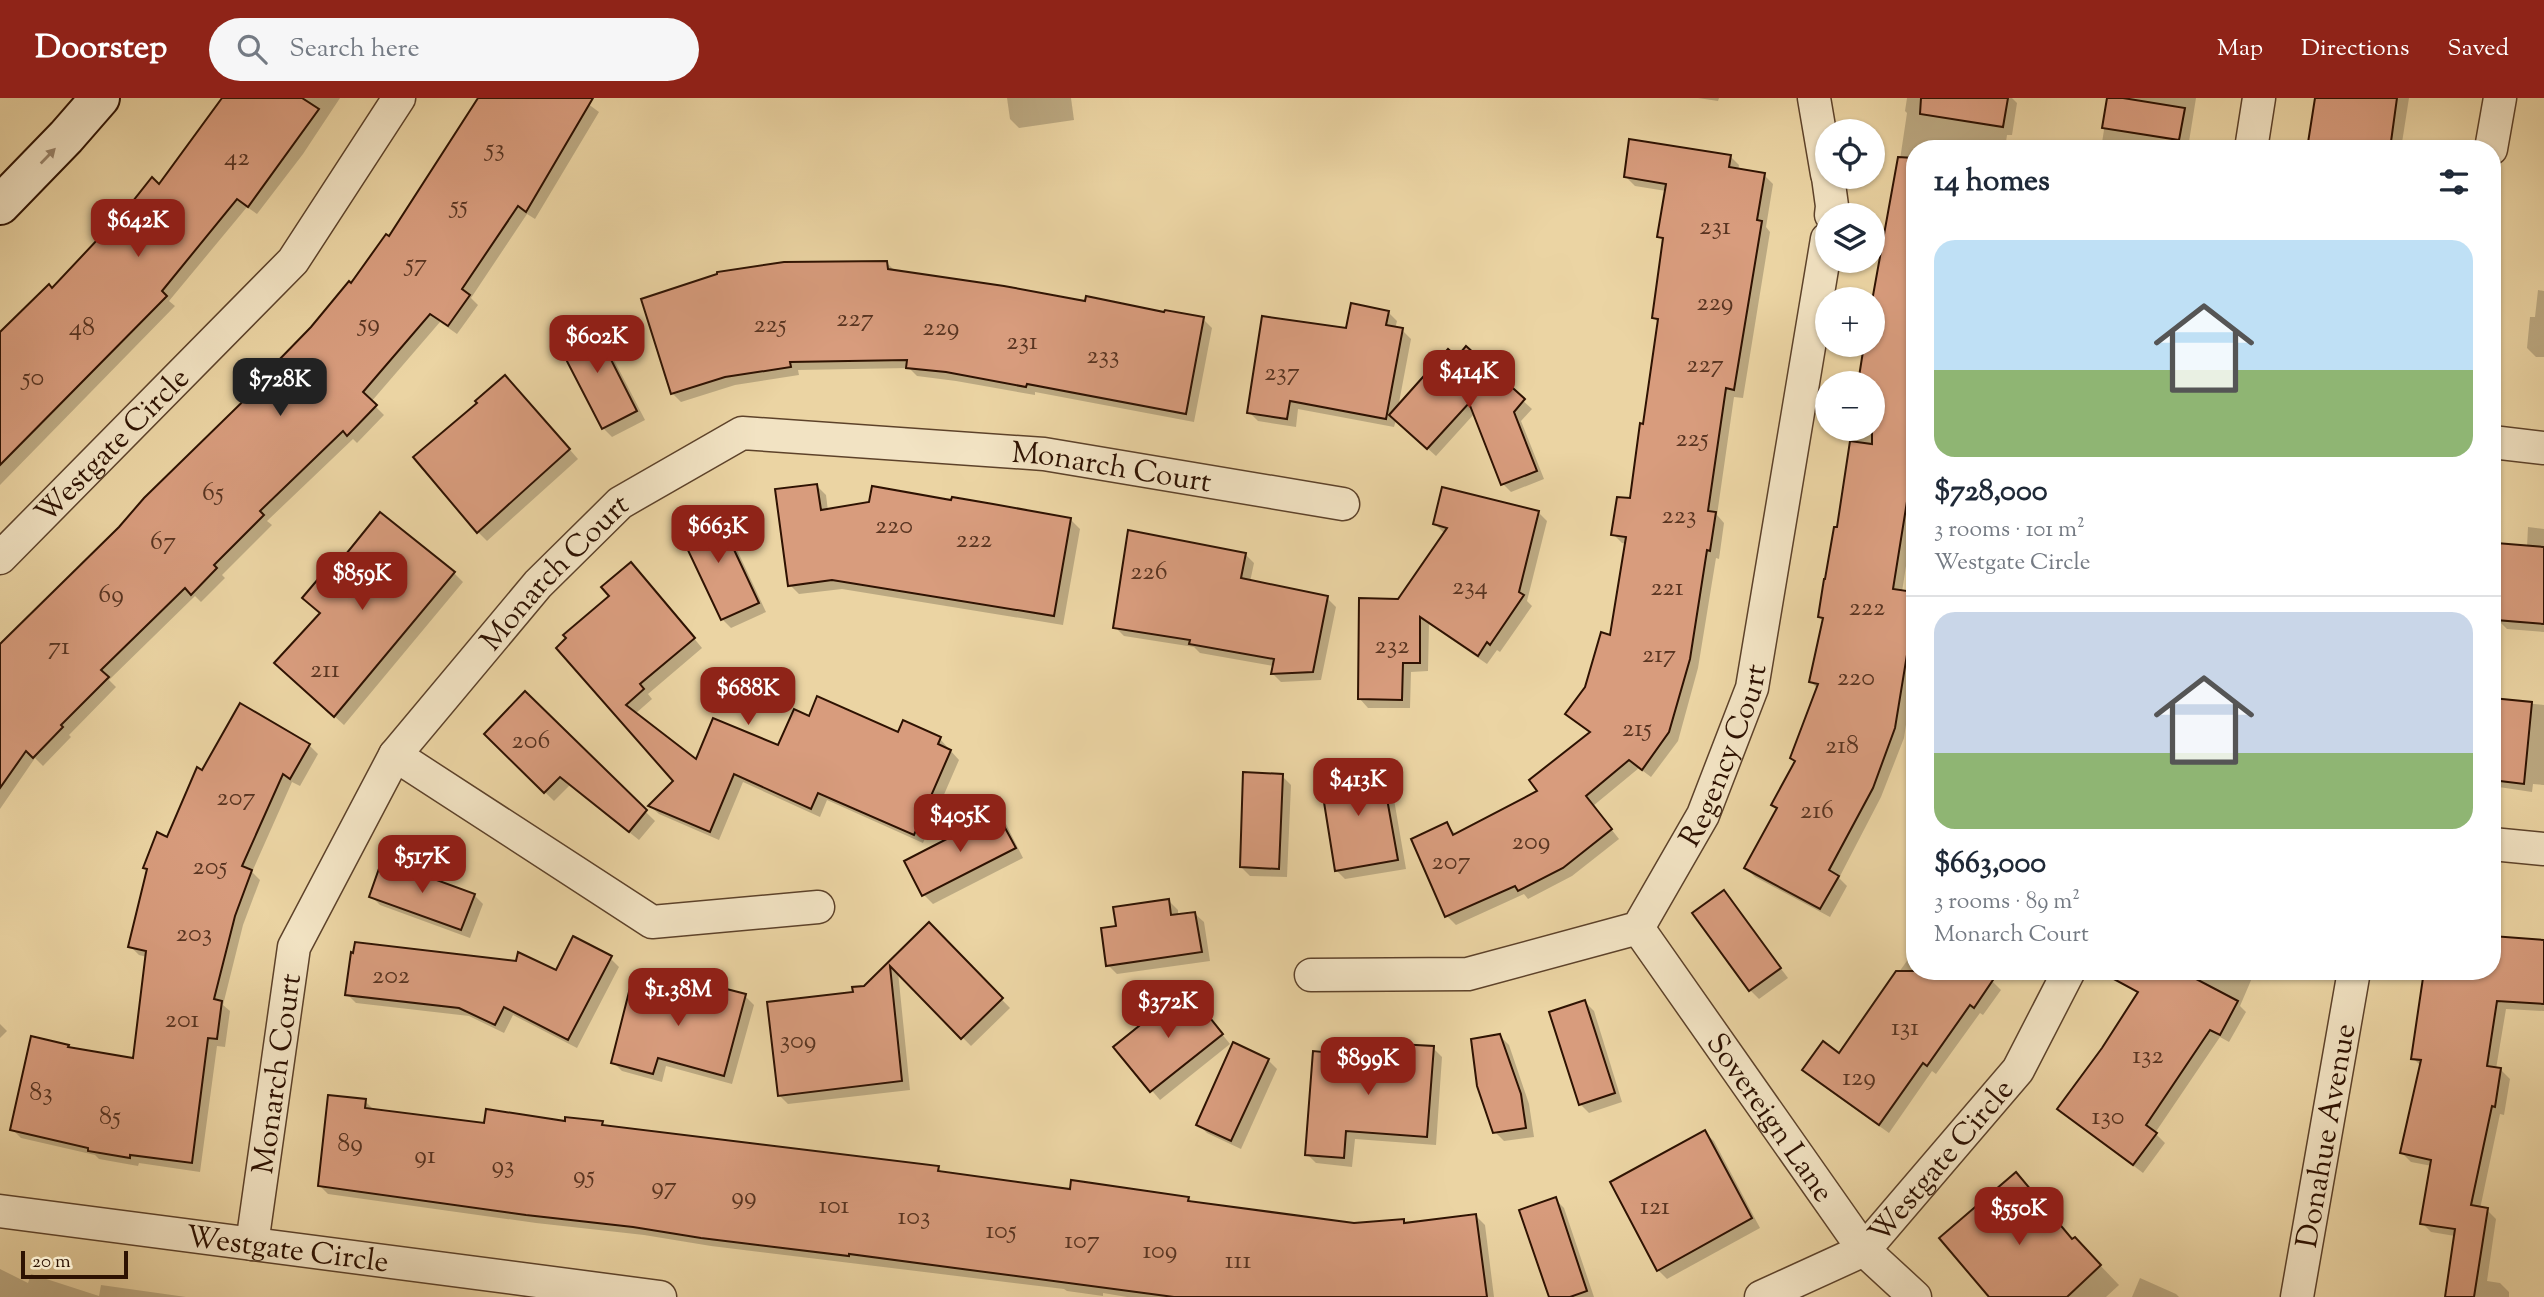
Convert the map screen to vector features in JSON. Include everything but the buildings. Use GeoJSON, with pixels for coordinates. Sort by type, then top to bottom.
{"type":"FeatureCollection","features":[{"type":"Feature","properties":{"kind":"main road"},"geometry":{"type":"LineString","coordinates":[[0,205],[100,98]]}},
{"type":"Feature","properties":{"kind":"street","name":"Westgate Circle"},"geometry":{"type":"LineString","coordinates":[[0,558],[293,261],[399,98]]}},
{"type":"Feature","properties":{"kind":"street"},"geometry":{"type":"LineString","coordinates":[[1814,98],[1818,119]]}},
{"type":"Feature","properties":{"kind":"street"},"geometry":{"type":"LineString","coordinates":[[2252,140],[2259,98]]}},
{"type":"Feature","properties":{"kind":"street"},"geometry":{"type":"LineString","coordinates":[[2493,140],[2500,98]]}},
{"type":"Feature","properties":{"kind":"street","name":"Regency Court"},"geometry":{"type":"LineString","coordinates":[[1639,928],[1703,815],[1752,688],[1821,273]]}},
{"type":"Feature","properties":{"kind":"street","name":"Monarch Court"},"geometry":{"type":"LineString","coordinates":[[252,1244],[294,947],[395,755],[538,584],[620,503],[742,433],[1044,454],[1343,504]]}},
{"type":"Feature","properties":{"kind":"street"},"geometry":{"type":"LineString","coordinates":[[2501,443],[2544,448]]}},
{"type":"Feature","properties":{"kind":"street"},"geometry":{"type":"LineString","coordinates":[[395,755],[652,922],[818,907]]}},
{"type":"Feature","properties":{"kind":"street"},"geometry":{"type":"LineString","coordinates":[[2501,845],[2544,849]]}},
{"type":"Feature","properties":{"kind":"street"},"geometry":{"type":"LineString","coordinates":[[1311,975],[1468,974],[1639,928]]}},
{"type":"Feature","properties":{"kind":"street","name":"Sovereign Lane"},"geometry":{"type":"LineString","coordinates":[[1639,928],[1864,1250],[1914,1297]]}},
{"type":"Feature","properties":{"kind":"street","name":"Westgate Circle"},"geometry":{"type":"LineString","coordinates":[[1761,1297],[1864,1250],[2018,1070],[2064,980]]}},
{"type":"Feature","properties":{"kind":"street","name":"Donahue Avenue"},"geometry":{"type":"LineString","coordinates":[[2297,1297],[2352,980]]}},
{"type":"Feature","properties":{"kind":"street","name":"Westgate Circle"},"geometry":{"type":"LineString","coordinates":[[0,1211],[660,1297]]}}]}
